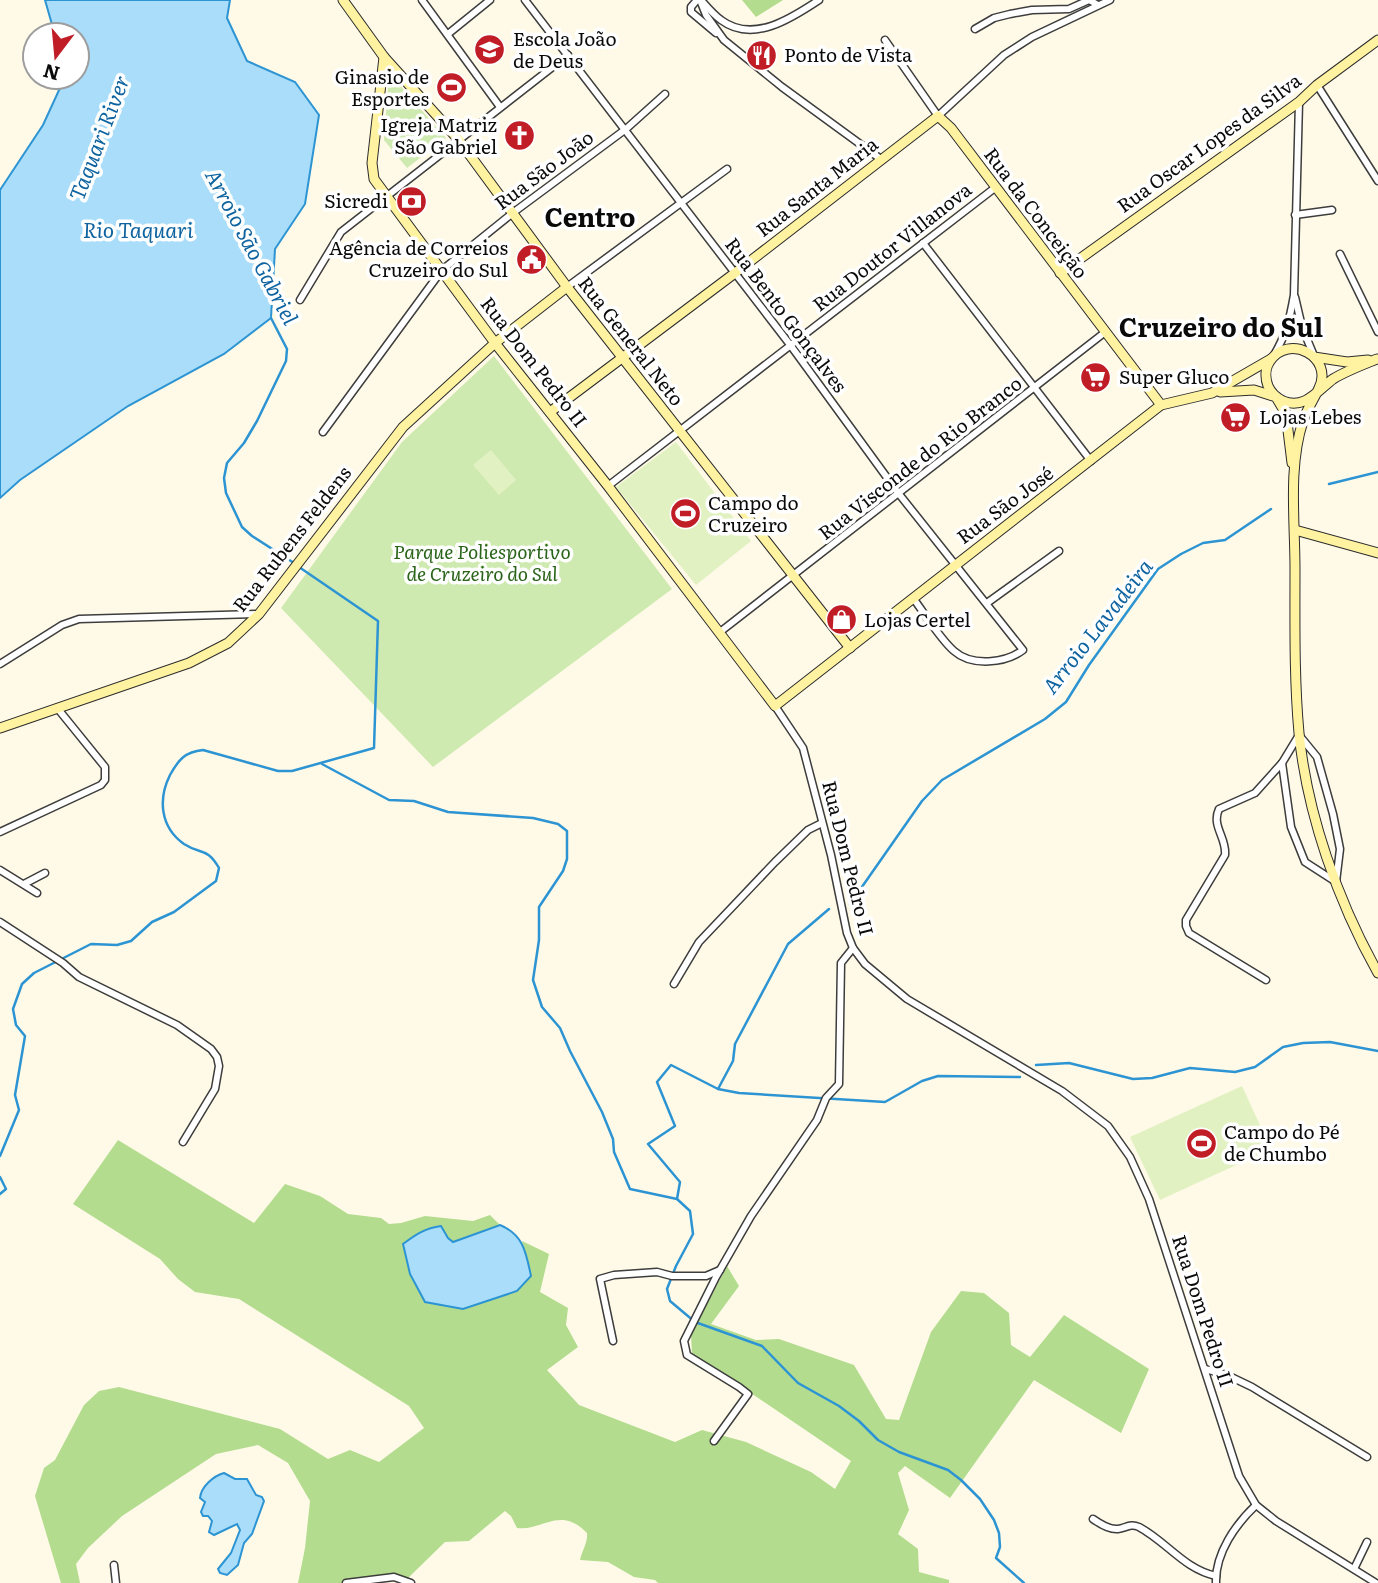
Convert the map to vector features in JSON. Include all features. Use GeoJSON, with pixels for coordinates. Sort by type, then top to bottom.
{"type":"FeatureCollection","features":[{"type":"Feature","properties":{"kind":"main road","name":"Rua General Neto"},"geometry":{"type":"LineString","coordinates":[[343,0],[384,57],[458,139],[567,287],[850,648]]}},
{"type":"Feature","properties":{"kind":"main road","name":"Rua Oscar Lopes da Silva"},"geometry":{"type":"LineString","coordinates":[[1060,273],[1299,103],[1317,85],[1378,40]]}},
{"type":"Feature","properties":{"kind":"main road","name":"Rua Dom Pedro II"},"geometry":{"type":"LineString","coordinates":[[384,57],[372,172],[386,197],[775,706]]}},
{"type":"Feature","properties":{"kind":"main road","name":"Rua Santa Maria"},"geometry":{"type":"LineString","coordinates":[[550,412],[623,359],[938,116]]}},
{"type":"Feature","properties":{"kind":"main road","name":"Rua da Conceição"},"geometry":{"type":"LineString","coordinates":[[938,116],[951,128],[1161,405]]}},
{"type":"Feature","properties":{"kind":"main road","name":"Rua Rubens Feldens"},"geometry":{"type":"LineString","coordinates":[[0,728],[190,663],[228,643],[259,614],[395,435],[495,343],[567,287]]}},
{"type":"Feature","properties":{"kind":"main road"},"geometry":{"type":"LineString","coordinates":[[1377,359],[1347,362],[1314,357],[1295,348],[1282,351],[1271,359],[1266,376],[1269,388],[1286,414],[1290,430],[1294,485],[1295,650],[1299,735],[1313,807],[1336,882],[1378,973]]}},
{"type":"Feature","properties":{"kind":"main road"},"geometry":{"type":"LineString","coordinates":[[1294,485],[1301,430],[1321,385],[1322,373],[1314,357]]}},
{"type":"Feature","properties":{"kind":"main road","name":"Rua São José"},"geometry":{"type":"LineString","coordinates":[[775,706],[1161,405],[1212,393],[1271,359]]}},
{"type":"Feature","properties":{"kind":"main road"},"geometry":{"type":"LineString","coordinates":[[1212,393],[1243,389],[1296,403],[1315,395],[1332,380],[1377,359]]}},
{"type":"Feature","properties":{"kind":"main road"},"geometry":{"type":"LineString","coordinates":[[1295,530],[1378,553]]}},
{"type":"Feature","properties":{"kind":"street"},"geometry":{"type":"LineString","coordinates":[[422,0],[500,107]]}},
{"type":"Feature","properties":{"kind":"street"},"geometry":{"type":"LineString","coordinates":[[448,34],[490,0]]}},
{"type":"Feature","properties":{"kind":"street","name":"Rua Bento Gonçalves"},"geometry":{"type":"LineString","coordinates":[[525,0],[791,346],[899,494],[1023,650],[1012,658],[996,660],[972,659],[955,653],[913,598]]}},
{"type":"Feature","properties":{"kind":"street"},"geometry":{"type":"LineString","coordinates":[[699,0],[727,24],[743,29],[758,29],[785,21],[819,0]]}},
{"type":"Feature","properties":{"kind":"street"},"geometry":{"type":"LineString","coordinates":[[699,0],[691,7],[691,12],[782,87],[882,160]]}},
{"type":"Feature","properties":{"kind":"street"},"geometry":{"type":"LineString","coordinates":[[699,0],[718,34]]}},
{"type":"Feature","properties":{"kind":"street"},"geometry":{"type":"LineString","coordinates":[[975,29],[1010,14],[1032,10],[1069,9],[1090,0],[1098,5]]}},
{"type":"Feature","properties":{"kind":"street","name":"Rua Santa Maria"},"geometry":{"type":"LineString","coordinates":[[938,116],[1004,55],[1032,37],[1110,0]]}},
{"type":"Feature","properties":{"kind":"street","name":"Rua da Conceição"},"geometry":{"type":"LineString","coordinates":[[885,40],[938,116]]}},
{"type":"Feature","properties":{"kind":"street"},"geometry":{"type":"LineString","coordinates":[[300,300],[341,232],[568,55]]}},
{"type":"Feature","properties":{"kind":"street"},"geometry":{"type":"LineString","coordinates":[[1317,85],[1378,181]]}},
{"type":"Feature","properties":{"kind":"street","name":"Rua São João"},"geometry":{"type":"LineString","coordinates":[[323,432],[442,270],[514,212],[626,129],[665,94]]}},
{"type":"Feature","properties":{"kind":"street"},"geometry":{"type":"LineString","coordinates":[[1271,359],[1287,331],[1294,295],[1299,103]]}},
{"type":"Feature","properties":{"kind":"street"},"geometry":{"type":"LineString","coordinates":[[567,287],[727,169]]}},
{"type":"Feature","properties":{"kind":"street","name":"Rua Doutor Villanova"},"geometry":{"type":"LineString","coordinates":[[608,486],[996,187]]}},
{"type":"Feature","properties":{"kind":"street"},"geometry":{"type":"LineString","coordinates":[[1295,215],[1332,210]]}},
{"type":"Feature","properties":{"kind":"street"},"geometry":{"type":"LineString","coordinates":[[923,243],[1091,461]]}},
{"type":"Feature","properties":{"kind":"street"},"geometry":{"type":"LineString","coordinates":[[1340,254],[1378,332]]}},
{"type":"Feature","properties":{"kind":"street"},"geometry":{"type":"LineString","coordinates":[[1294,295],[1302,327],[1314,357]]}},
{"type":"Feature","properties":{"kind":"street","name":"Rua Visconde do Rio Branco"},"geometry":{"type":"LineString","coordinates":[[720,632],[1036,388],[1104,332]]}},
{"type":"Feature","properties":{"kind":"street"},"geometry":{"type":"LineString","coordinates":[[987,603],[1059,551]]}},
{"type":"Feature","properties":{"kind":"street"},"geometry":{"type":"LineString","coordinates":[[0,664],[62,625],[79,619],[259,614]]}},
{"type":"Feature","properties":{"kind":"street","name":"Rua Dom Pedro II"},"geometry":{"type":"LineString","coordinates":[[775,706],[803,748],[847,933],[853,948],[865,964],[907,999],[1062,1091],[1108,1126],[1130,1157],[1149,1199],[1239,1476],[1256,1505],[1276,1521],[1376,1583]]}},
{"type":"Feature","properties":{"kind":"street"},"geometry":{"type":"LineString","coordinates":[[0,832],[101,785],[105,780],[105,766],[58,709]]}},
{"type":"Feature","properties":{"kind":"street"},"geometry":{"type":"LineString","coordinates":[[1266,980],[1189,933],[1185,926],[1225,855],[1225,844],[1215,821],[1219,809],[1255,793],[1282,763],[1299,735],[1317,757],[1333,814],[1340,849],[1336,882],[1305,862],[1297,848],[1289,816],[1282,763]]}},
{"type":"Feature","properties":{"kind":"street"},"geometry":{"type":"LineString","coordinates":[[674,984],[699,942],[791,846],[808,830],[822,823]]}},
{"type":"Feature","properties":{"kind":"street"},"geometry":{"type":"LineString","coordinates":[[0,870],[37,893]]}},
{"type":"Feature","properties":{"kind":"street"},"geometry":{"type":"LineString","coordinates":[[24,884],[45,873]]}},
{"type":"Feature","properties":{"kind":"street"},"geometry":{"type":"LineString","coordinates":[[0,922],[63,963],[79,977],[177,1025],[211,1049],[219,1066],[215,1089],[183,1142]]}},
{"type":"Feature","properties":{"kind":"street"},"geometry":{"type":"LineString","coordinates":[[714,1441],[748,1394],[687,1355],[684,1341],[751,1216],[817,1120],[826,1098],[839,1084],[841,963],[853,948]]}},
{"type":"Feature","properties":{"kind":"street"},"geometry":{"type":"LineString","coordinates":[[613,1341],[600,1279],[614,1275],[657,1272],[672,1276],[706,1276],[722,1270]]}},
{"type":"Feature","properties":{"kind":"street"},"geometry":{"type":"LineString","coordinates":[[1205,1369],[1227,1375],[1252,1387],[1367,1457]]}},
{"type":"Feature","properties":{"kind":"street"},"geometry":{"type":"LineString","coordinates":[[1093,1519],[1116,1530],[1132,1524],[1137,1526],[1194,1569],[1216,1580],[1220,1559],[1235,1529],[1256,1505]]}},
{"type":"Feature","properties":{"kind":"street"},"geometry":{"type":"LineString","coordinates":[[1354,1569],[1367,1542]]}},
{"type":"Feature","properties":{"kind":"street"},"geometry":{"type":"LineString","coordinates":[[114,1565],[116,1583]]}},
{"type":"Feature","properties":{"kind":"street"},"geometry":{"type":"LineString","coordinates":[[346,1583],[394,1577],[411,1583]]}},
{"type":"Feature","properties":{"kind":"green space"},"geometry":{"type":"Polygon","coordinates":[[[742,0],[783,0],[756,17],[742,0]]]}},
{"type":"Feature","properties":{"kind":"green space"},"geometry":{"type":"Polygon","coordinates":[[[389,73],[446,138],[407,168],[384,140],[389,73]]]}},
{"type":"Feature","properties":{"kind":"green space","name":"Parque Poliesportivo de Cruzeiro do Sul"},"geometry":{"type":"Polygon","coordinates":[[[494,356],[672,589],[433,767],[281,608],[402,442],[494,356]]]}},
{"type":"Feature","properties":{"kind":"green space","name":"Campo do Cruzeiro"},"geometry":{"type":"Polygon","coordinates":[[[676,442],[751,541],[696,585],[616,487],[676,442]]]}},
{"type":"Feature","properties":{"kind":"green space"},"geometry":{"type":"Polygon","coordinates":[[[491,450],[516,480],[499,495],[473,465],[491,450]]]}},
{"type":"Feature","properties":{"kind":"green space","name":"Campo do Pé de Chumbo"},"geometry":{"type":"Polygon","coordinates":[[[1242,1086],[1271,1149],[1160,1200],[1130,1137],[1242,1086]]]}},
{"type":"Feature","properties":{"kind":"green space"},"geometry":{"type":"Polygon","coordinates":[[[118,1140],[254,1223],[285,1184],[320,1196],[348,1214],[381,1218],[389,1224],[425,1216],[473,1221],[490,1215],[500,1225],[453,1242],[440,1226],[433,1227],[463,1309],[517,1291],[531,1276],[522,1241],[549,1254],[540,1292],[568,1308],[566,1325],[578,1347],[547,1370],[579,1405],[675,1442],[702,1430],[746,1442],[811,1472],[835,1489],[851,1461],[692,1353],[691,1335],[727,1266],[739,1286],[711,1324],[756,1340],[779,1339],[854,1365],[886,1419],[899,1420],[931,1332],[961,1291],[984,1293],[1009,1313],[1011,1345],[1030,1357],[1064,1315],[1149,1369],[1121,1433],[1034,1380],[950,1498],[905,1466],[898,1473],[909,1510],[898,1534],[918,1549],[919,1572],[949,1580],[949,1583],[658,1583],[655,1580],[634,1577],[608,1562],[580,1560],[587,1533],[577,1525],[560,1520],[517,1528],[505,1511],[469,1541],[445,1542],[406,1580],[394,1577],[346,1583],[298,1583],[310,1501],[288,1463],[258,1445],[216,1454],[122,1516],[88,1548],[76,1564],[80,1583],[61,1583],[35,1496],[44,1468],[55,1460],[84,1405],[99,1391],[119,1387],[280,1429],[328,1459],[350,1450],[379,1462],[424,1428],[409,1406],[239,1299],[195,1292],[178,1279],[160,1259],[73,1204],[118,1140]]]}},
{"type":"Feature","properties":{"kind":"water","name":"Rio Taquari"},"geometry":{"type":"Polygon","coordinates":[[[45,0],[230,0],[227,18],[247,61],[295,82],[319,115],[305,204],[275,249],[271,318],[224,354],[128,406],[20,480],[0,498],[0,190],[43,125],[59,91],[91,91],[91,21],[51,21],[45,0]]]}},
{"type":"Feature","properties":{"kind":"water"},"geometry":{"type":"Polygon","coordinates":[[[500,1225],[519,1239],[527,1260],[531,1276],[517,1291],[463,1309],[425,1302],[410,1274],[403,1244],[420,1232],[435,1227],[441,1226],[453,1242],[500,1225]]]}},
{"type":"Feature","properties":{"kind":"water"},"geometry":{"type":"Polygon","coordinates":[[[224,1473],[235,1479],[247,1479],[256,1495],[264,1501],[252,1534],[244,1543],[238,1565],[227,1575],[220,1573],[218,1569],[231,1553],[240,1530],[237,1524],[214,1535],[209,1532],[212,1521],[208,1516],[203,1516],[201,1512],[205,1502],[200,1498],[208,1482],[224,1473]]]}},
{"type":"Feature","properties":{"kind":"waterway","name":"Arroio São Gabriel"},"geometry":{"type":"LineString","coordinates":[[271,318],[287,349],[286,361],[257,421],[244,443],[227,463],[224,478],[226,493],[242,527],[294,563]]}},
{"type":"Feature","properties":{"kind":"waterway","name":"Arroio Lavadeira"},"geometry":{"type":"LineString","coordinates":[[1329,484],[1378,472]]}},
{"type":"Feature","properties":{"kind":"waterway","name":"Arroio Lavadeira"},"geometry":{"type":"LineString","coordinates":[[850,904],[922,801],[942,780],[1045,719],[1066,702],[1089,665],[1158,569],[1203,543],[1225,540],[1271,509]]}},
{"type":"Feature","properties":{"kind":"waterway","name":"Arroio São Gabriel"},"geometry":{"type":"LineString","coordinates":[[0,1156],[19,1110],[15,1095],[25,1036],[16,1025],[13,1009],[22,984],[34,973],[91,944],[117,945],[131,941],[152,922],[174,912],[216,881],[219,868],[215,861],[207,854],[184,844],[166,821],[163,803],[166,784],[180,761],[192,752],[203,750],[278,771],[292,771],[374,748],[378,621],[299,567]]}},
{"type":"Feature","properties":{"kind":"waterway","name":"Arroio Lavadeira"},"geometry":{"type":"LineString","coordinates":[[322,764],[389,800],[414,801],[448,812],[533,818],[558,824],[567,831],[567,859],[563,871],[539,907],[539,940],[533,980],[542,1007],[560,1028],[602,1112],[613,1139],[614,1152],[630,1189],[677,1199],[680,1182],[648,1144],[675,1126],[657,1082],[671,1065],[718,1089],[739,1093],[885,1102],[922,1081],[938,1076],[1020,1077]]}},
{"type":"Feature","properties":{"kind":"waterway","name":"Arroio Lavadeira"},"geometry":{"type":"LineString","coordinates":[[718,1089],[733,1061],[735,1044],[788,944],[829,909]]}},
{"type":"Feature","properties":{"kind":"waterway"},"geometry":{"type":"LineString","coordinates":[[1036,1065],[1069,1063],[1133,1079],[1152,1078],[1190,1068],[1235,1072],[1255,1067],[1283,1047],[1303,1043],[1330,1042],[1378,1051]]}},
{"type":"Feature","properties":{"kind":"waterway","name":"Arroio São Gabriel"},"geometry":{"type":"LineString","coordinates":[[0,1177],[6,1189],[0,1194]]}},
{"type":"Feature","properties":{"kind":"waterway"},"geometry":{"type":"LineString","coordinates":[[677,1199],[690,1211],[693,1234],[667,1289],[670,1301],[695,1322],[762,1346],[798,1383],[839,1406],[878,1440],[899,1452],[948,1470],[961,1480],[980,1499],[994,1520],[1000,1547],[996,1558],[1024,1583]]}},
{"type":"Feature","properties":{"kind":"place","name":"Escola João de Deus"},"geometry":{"type":"Point","coordinates":[490,50]}},
{"type":"Feature","properties":{"kind":"place","name":"Ponto de Vista"},"geometry":{"type":"Point","coordinates":[761,55]}},
{"type":"Feature","properties":{"kind":"place","name":"Ginasio de Esportes"},"geometry":{"type":"Point","coordinates":[452,88]}},
{"type":"Feature","properties":{"kind":"place","name":"Igreja Matriz São Gabriel"},"geometry":{"type":"Point","coordinates":[520,136]}},
{"type":"Feature","properties":{"kind":"place","name":"Sicredi"},"geometry":{"type":"Point","coordinates":[411,201]}},
{"type":"Feature","properties":{"kind":"place","name":"Agência de Correios Cruzeiro do Sul"},"geometry":{"type":"Point","coordinates":[531,259]}},
{"type":"Feature","properties":{"kind":"place","name":"Super Gluco"},"geometry":{"type":"Point","coordinates":[1096,377]}},
{"type":"Feature","properties":{"kind":"place","name":"Lojas Lebes"},"geometry":{"type":"Point","coordinates":[1236,417]}},
{"type":"Feature","properties":{"kind":"place","name":"Campo do Cruzeiro"},"geometry":{"type":"Point","coordinates":[685,514]}},
{"type":"Feature","properties":{"kind":"place","name":"Lojas Certel"},"geometry":{"type":"Point","coordinates":[841,620]}},
{"type":"Feature","properties":{"kind":"place","name":"Campo do Pé de Chumbo"},"geometry":{"type":"Point","coordinates":[1201,1143]}},
{"type":"Feature","properties":{"kind":"district","name":"Centro"},"geometry":{"type":"Point","coordinates":[590,218]}},
{"type":"Feature","properties":{"kind":"district","name":"Cruzeiro do Sul"},"geometry":{"type":"Point","coordinates":[1221,328]}},
{"type":"Feature","properties":{"kind":"water label","name":"Taquari River"},"geometry":{"type":"Point","coordinates":[100,138]}}]}
